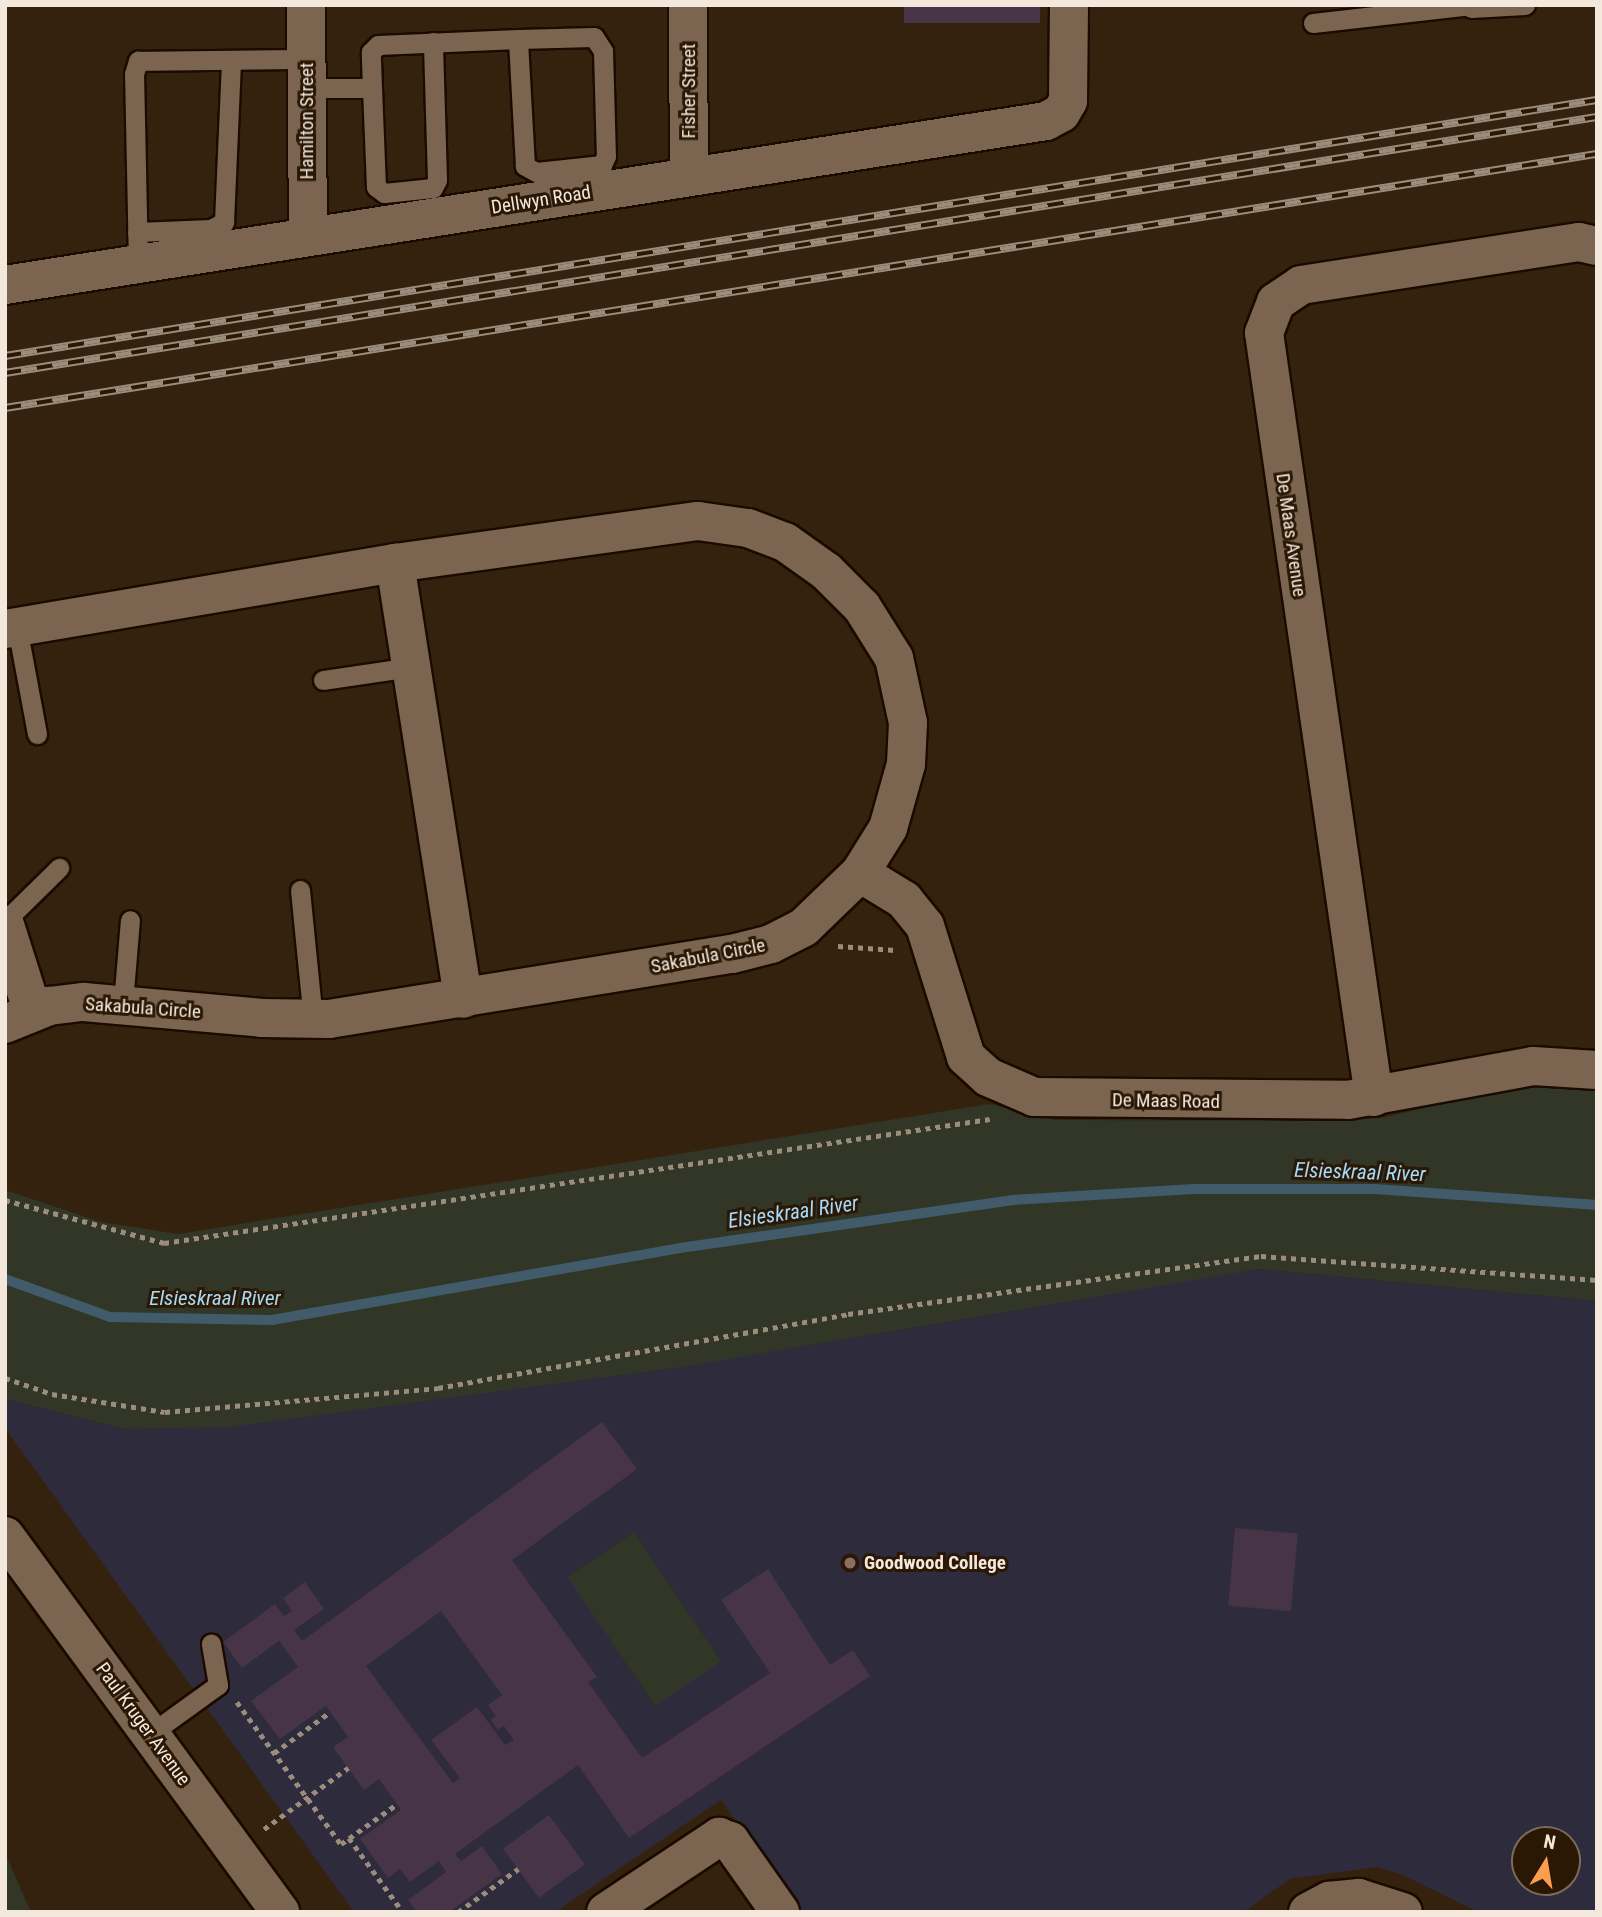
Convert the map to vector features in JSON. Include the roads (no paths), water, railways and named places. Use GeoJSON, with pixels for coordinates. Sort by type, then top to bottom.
{"type":"FeatureCollection","features":[{"type":"Feature","properties":{"kind":"street","name":"Hamilton Street"},"geometry":{"type":"LineString","coordinates":[[306,5],[308,237]]}},
{"type":"Feature","properties":{"kind":"street","name":"Fisher Street"},"geometry":{"type":"LineString","coordinates":[[688,5],[689,176]]}},
{"type":"Feature","properties":{"kind":"street","name":"Dellwyn Road"},"geometry":{"type":"LineString","coordinates":[[5,285],[137,248],[308,237],[1046,121],[1061,113],[1068,101],[1069,5]]}},
{"type":"Feature","properties":{"kind":"street","name":"De Maas Avenue"},"geometry":{"type":"LineString","coordinates":[[1374,1097],[1264,354],[1267,324],[1276,302],[1301,285],[1579,242],[1597,246]]}},
{"type":"Feature","properties":{"kind":"street","name":"Sakabula Circle"},"geometry":{"type":"LineString","coordinates":[[5,923],[19,1017],[84,1002],[313,1020],[463,999],[771,944],[817,918],[860,873],[888,828],[902,784],[908,723],[901,679],[885,639],[862,607],[826,571],[785,542],[748,528],[698,521],[395,563],[11,628]]}},
{"type":"Feature","properties":{"kind":"street"},"geometry":{"type":"LineString","coordinates":[[395,563],[463,999]]}},
{"type":"Feature","properties":{"kind":"street","name":"De Maas Road"},"geometry":{"type":"LineString","coordinates":[[860,873],[916,912],[932,942],[954,1028],[966,1056],[988,1077],[1014,1091],[1066,1100],[1374,1097],[1533,1066],[1597,1070]]}},
{"type":"Feature","properties":{"kind":"street","name":"Paul Kruger Avenue"},"geometry":{"type":"LineString","coordinates":[[5,1536],[280,1912]]}},
{"type":"Feature","properties":{"kind":"street"},"geometry":{"type":"LineString","coordinates":[[606,1912],[712,1839],[730,1841],[780,1912]]}},
{"type":"Feature","properties":{"kind":"street"},"geometry":{"type":"LineString","coordinates":[[1324,1905],[1372,1900],[1403,1912]]}},
{"type":"Feature","properties":{"kind":"lane"},"geometry":{"type":"LineString","coordinates":[[1313,23],[1471,7],[1525,5]]}},
{"type":"Feature","properties":{"kind":"lane"},"geometry":{"type":"LineString","coordinates":[[433,42],[437,180],[433,188],[384,193],[376,187],[372,88],[374,46],[433,42],[591,36],[600,41],[606,156],[602,165],[536,172],[525,166],[518,39]]}},
{"type":"Feature","properties":{"kind":"lane"},"geometry":{"type":"LineString","coordinates":[[231,60],[224,222],[211,229],[137,248],[136,63],[145,58],[231,60],[372,88]]}},
{"type":"Feature","properties":{"kind":"lane"},"geometry":{"type":"LineString","coordinates":[[11,628],[37,734]]}},
{"type":"Feature","properties":{"kind":"lane"},"geometry":{"type":"LineString","coordinates":[[323,680],[411,667]]}},
{"type":"Feature","properties":{"kind":"lane"},"geometry":{"type":"LineString","coordinates":[[5,923],[59,868]]}},
{"type":"Feature","properties":{"kind":"lane"},"geometry":{"type":"LineString","coordinates":[[300,890],[313,1020]]}},
{"type":"Feature","properties":{"kind":"lane"},"geometry":{"type":"LineString","coordinates":[[123,1003],[130,920]]}},
{"type":"Feature","properties":{"kind":"lane"},"geometry":{"type":"LineString","coordinates":[[150,1734],[218,1685],[211,1644]]}},
{"type":"Feature","properties":{"kind":"waterway","name":"Elsieskraal River"},"geometry":{"type":"LineString","coordinates":[[5,1279],[110,1317],[272,1320],[680,1248],[1012,1200],[1194,1189],[1375,1189],[1597,1205]]}},
{"type":"Feature","properties":{"kind":"railway"},"geometry":{"type":"LineString","coordinates":[[5,356],[1597,100]]}},
{"type":"Feature","properties":{"kind":"railway"},"geometry":{"type":"LineString","coordinates":[[5,373],[1597,117]]}},
{"type":"Feature","properties":{"kind":"railway"},"geometry":{"type":"LineString","coordinates":[[5,408],[1597,154]]}},
{"type":"Feature","properties":{"kind":"place","name":"Goodwood College"},"geometry":{"type":"Point","coordinates":[850,1563]}}]}
